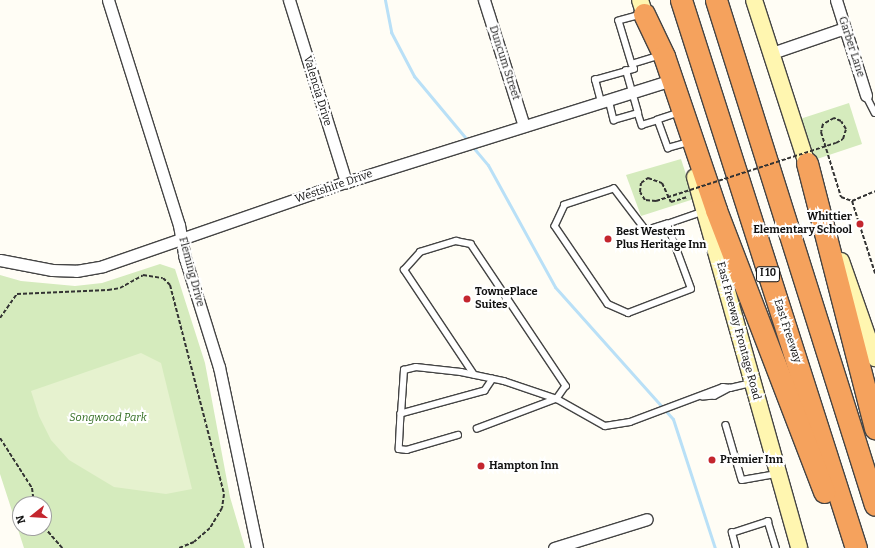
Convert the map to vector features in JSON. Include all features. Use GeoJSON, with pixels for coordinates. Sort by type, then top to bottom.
{"type":"FeatureCollection","features":[{"type":"Feature","properties":{"kind":"highway","name":"East Freeway"},"geometry":{"type":"LineString","coordinates":[[681,0],[856,548]]}},
{"type":"Feature","properties":{"kind":"highway"},"geometry":{"type":"LineString","coordinates":[[716,0],[875,505]]}},
{"type":"Feature","properties":{"kind":"highway"},"geometry":{"type":"LineString","coordinates":[[642,7],[664,56],[716,210],[846,548]]}},
{"type":"Feature","properties":{"kind":"highway"},"geometry":{"type":"LineString","coordinates":[[807,163],[875,428]]}},
{"type":"Feature","properties":{"kind":"main road"},"geometry":{"type":"LineString","coordinates":[[754,0],[807,163],[874,354]]}},
{"type":"Feature","properties":{"kind":"main road","name":"East Freeway Frontage Road"},"geometry":{"type":"LineString","coordinates":[[642,7],[686,143],[798,548]]}},
{"type":"Feature","properties":{"kind":"street","name":"Fleming Drive"},"geometry":{"type":"LineString","coordinates":[[108,0],[182,240],[219,367],[257,548]]}},
{"type":"Feature","properties":{"kind":"street","name":"Valencia Drive"},"geometry":{"type":"LineString","coordinates":[[289,0],[346,182]]}},
{"type":"Feature","properties":{"kind":"street","name":"Duncum Street"},"geometry":{"type":"LineString","coordinates":[[484,0],[524,126]]}},
{"type":"Feature","properties":{"kind":"street","name":"Garber Lane"},"geometry":{"type":"LineString","coordinates":[[836,0],[866,95]]}},
{"type":"Feature","properties":{"kind":"street"},"geometry":{"type":"LineString","coordinates":[[772,53],[845,28]]}},
{"type":"Feature","properties":{"kind":"street","name":"Westshire Drive"},"geometry":{"type":"LineString","coordinates":[[0,260],[21,266],[76,271],[103,266],[182,240],[346,182],[666,82]]}},
{"type":"Feature","properties":{"kind":"street"},"geometry":{"type":"LineString","coordinates":[[562,547],[647,519]]}},
{"type":"Feature","properties":{"kind":"lane"},"geometry":{"type":"LineString","coordinates":[[638,113],[614,120],[595,80],[634,68],[619,21],[642,7]]}},
{"type":"Feature","properties":{"kind":"lane"},"geometry":{"type":"LineString","coordinates":[[632,64],[658,56]]}},
{"type":"Feature","properties":{"kind":"lane"},"geometry":{"type":"LineString","coordinates":[[626,71],[642,125],[676,114]]}},
{"type":"Feature","properties":{"kind":"lane"},"geometry":{"type":"LineString","coordinates":[[866,95],[875,113]]}},
{"type":"Feature","properties":{"kind":"lane"},"geometry":{"type":"LineString","coordinates":[[658,120],[668,148],[686,143]]}},
{"type":"Feature","properties":{"kind":"lane"},"geometry":{"type":"LineString","coordinates":[[667,224],[691,289],[628,312],[608,304],[555,226],[565,205],[614,190],[646,231],[704,211]]}},
{"type":"Feature","properties":{"kind":"lane"},"geometry":{"type":"LineString","coordinates":[[474,375],[404,270],[420,252],[456,241],[471,244],[558,370],[566,386],[556,399],[477,429]]}},
{"type":"Feature","properties":{"kind":"lane"},"geometry":{"type":"LineString","coordinates":[[458,435],[407,450],[399,449],[404,370],[416,367],[493,379],[556,399],[605,426],[642,418],[703,396],[720,395],[730,388],[752,382]]}},
{"type":"Feature","properties":{"kind":"lane"},"geometry":{"type":"LineString","coordinates":[[401,414],[485,391],[493,379]]}},
{"type":"Feature","properties":{"kind":"lane"},"geometry":{"type":"LineString","coordinates":[[726,425],[742,480],[777,474]]}},
{"type":"Feature","properties":{"kind":"lane"},"geometry":{"type":"LineString","coordinates":[[736,548],[732,533],[768,521],[774,548]]}},
{"type":"Feature","properties":{"kind":"path"},"geometry":{"type":"LineString","coordinates":[[699,192],[668,201],[667,196],[664,185],[659,179],[648,178],[642,182],[640,192],[645,200],[654,202],[664,199],[671,196],[754,170],[761,167],[791,158],[813,150],[821,148],[828,146],[840,141],[846,129],[838,119],[830,119],[821,128],[823,138],[825,144],[827,150],[841,196],[852,201],[875,273]]}},
{"type":"Feature","properties":{"kind":"path"},"geometry":{"type":"LineString","coordinates":[[852,201],[875,191]]}},
{"type":"Feature","properties":{"kind":"path"},"geometry":{"type":"LineString","coordinates":[[0,318],[17,294],[108,290],[120,288],[143,275],[163,278],[170,285],[224,494],[210,528],[194,542],[180,548]]}},
{"type":"Feature","properties":{"kind":"path"},"geometry":{"type":"LineString","coordinates":[[0,438],[32,488],[33,496]]}},
{"type":"Feature","properties":{"kind":"path"},"geometry":{"type":"LineString","coordinates":[[52,536],[62,548]]}},
{"type":"Feature","properties":{"kind":"green space"},"geometry":{"type":"Polygon","coordinates":[[[849,103],[862,144],[814,160],[800,119],[849,103]]]}},
{"type":"Feature","properties":{"kind":"green space"},"geometry":{"type":"Polygon","coordinates":[[[681,159],[694,199],[641,216],[626,175],[681,159]]]}},
{"type":"Feature","properties":{"kind":"green space","name":"Songwood Park"},"geometry":{"type":"Polygon","coordinates":[[[160,264],[175,269],[205,363],[230,497],[245,548],[24,548],[20,536],[52,536],[52,496],[12,496],[12,511],[0,474],[0,275],[21,281],[75,286],[102,283],[160,264]]]}},
{"type":"Feature","properties":{"kind":"green space"},"geometry":{"type":"Polygon","coordinates":[[[141,353],[161,363],[192,489],[166,494],[114,487],[69,460],[51,440],[39,416],[31,391],[141,353]]]}},
{"type":"Feature","properties":{"kind":"waterway"},"geometry":{"type":"LineString","coordinates":[[385,0],[391,32],[414,76],[469,142]]}},
{"type":"Feature","properties":{"kind":"waterway"},"geometry":{"type":"LineString","coordinates":[[472,146],[488,165],[555,287],[673,419],[715,548]]}},
{"type":"Feature","properties":{"kind":"place","name":"Whittier Elementary School"},"geometry":{"type":"Point","coordinates":[860,224]}},
{"type":"Feature","properties":{"kind":"place","name":"Best Western Plus Heritage Inn"},"geometry":{"type":"Point","coordinates":[608,239]}},
{"type":"Feature","properties":{"kind":"place","name":"TownePlace Suites"},"geometry":{"type":"Point","coordinates":[467,299]}},
{"type":"Feature","properties":{"kind":"place","name":"Premier Inn"},"geometry":{"type":"Point","coordinates":[712,460]}},
{"type":"Feature","properties":{"kind":"place","name":"Hampton Inn"},"geometry":{"type":"Point","coordinates":[481,466]}}]}
